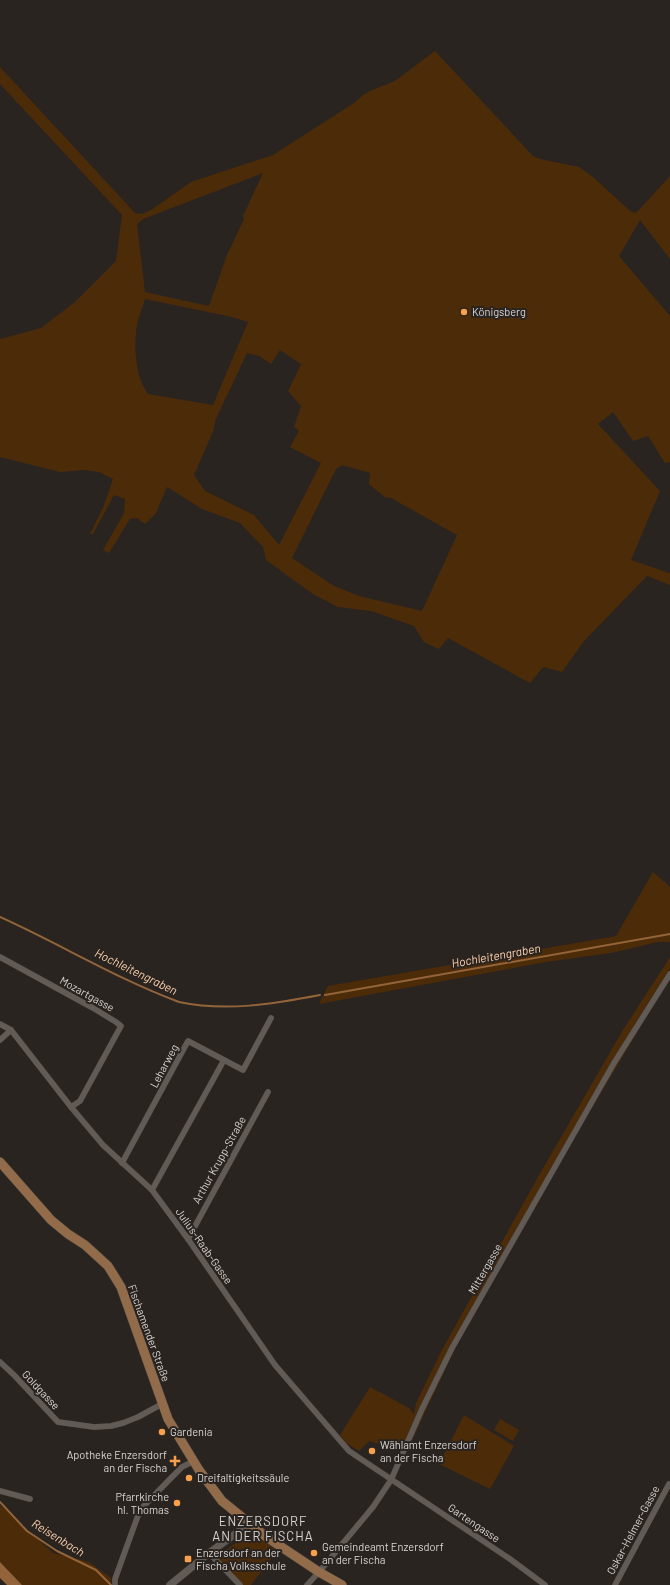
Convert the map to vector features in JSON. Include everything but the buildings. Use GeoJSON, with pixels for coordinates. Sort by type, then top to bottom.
{"type":"FeatureCollection","features":[{"type":"Feature","properties":{"kind":"main road","name":"Fischamender Straße"},"geometry":{"type":"LineString","coordinates":[[0,1162],[51,1220],[68,1234],[85,1244],[108,1266],[121,1288],[168,1419],[194,1461],[222,1501],[249,1524],[319,1572],[342,1585]]}},
{"type":"Feature","properties":{"kind":"street","name":"Mozartgasse"},"geometry":{"type":"LineString","coordinates":[[0,957],[93,1008],[120,1026],[80,1102],[71,1107]]}},
{"type":"Feature","properties":{"kind":"street","name":"Mittergasse"},"geometry":{"type":"LineString","coordinates":[[307,1585],[373,1507],[391,1480],[422,1409],[452,1348],[614,1063],[670,974]]}},
{"type":"Feature","properties":{"kind":"street","name":"Leharweg"},"geometry":{"type":"LineString","coordinates":[[122,1163],[188,1042],[243,1070],[271,1018]]}},
{"type":"Feature","properties":{"kind":"street","name":"Julius-Raab-Gasse"},"geometry":{"type":"LineString","coordinates":[[0,1024],[11,1030],[71,1107],[103,1145],[152,1190],[188,1239],[230,1302],[275,1365],[349,1451],[391,1480]]}},
{"type":"Feature","properties":{"kind":"street"},"geometry":{"type":"LineString","coordinates":[[0,1040],[11,1030]]}},
{"type":"Feature","properties":{"kind":"street"},"geometry":{"type":"LineString","coordinates":[[152,1190],[224,1060]]}},
{"type":"Feature","properties":{"kind":"street","name":"Arthur Krupp-Straße"},"geometry":{"type":"LineString","coordinates":[[188,1239],[268,1092]]}},
{"type":"Feature","properties":{"kind":"street","name":"Goldgasse"},"geometry":{"type":"LineString","coordinates":[[0,1362],[58,1422],[94,1428],[111,1426],[138,1417],[162,1404]]}},
{"type":"Feature","properties":{"kind":"street"},"geometry":{"type":"LineString","coordinates":[[115,1585],[115,1579],[140,1510],[182,1467],[194,1461]]}},
{"type":"Feature","properties":{"kind":"street","name":"Gartengasse"},"geometry":{"type":"LineString","coordinates":[[391,1480],[545,1585]]}},
{"type":"Feature","properties":{"kind":"street","name":"Oskar-Helmer-Gasse"},"geometry":{"type":"LineString","coordinates":[[615,1585],[669,1484]]}},
{"type":"Feature","properties":{"kind":"street"},"geometry":{"type":"LineString","coordinates":[[0,1491],[30,1499]]}},
{"type":"Feature","properties":{"kind":"street"},"geometry":{"type":"LineString","coordinates":[[170,1585],[209,1553],[249,1524]]}},
{"type":"Feature","properties":{"kind":"street"},"geometry":{"type":"LineString","coordinates":[[209,1553],[240,1585]]}},
{"type":"Feature","properties":{"kind":"shaded area"},"geometry":{"type":"Polygon","coordinates":[[[435,51],[533,156],[540,159],[579,167],[593,177],[629,210],[635,213],[670,176],[670,259],[640,220],[619,256],[670,316],[670,462],[665,463],[648,436],[633,441],[613,412],[598,424],[660,491],[631,560],[669,573],[670,572],[670,585],[647,576],[584,641],[562,672],[543,667],[530,683],[448,638],[439,649],[424,642],[414,626],[371,611],[338,607],[313,594],[266,560],[263,547],[240,523],[202,509],[167,487],[156,513],[145,524],[137,518],[130,519],[109,553],[103,550],[124,513],[125,499],[114,495],[93,534],[90,534],[103,508],[113,479],[99,472],[84,470],[60,472],[0,457],[0,339],[41,328],[75,302],[116,261],[122,215],[0,84],[0,67],[135,213],[142,214],[151,210],[191,182],[273,155],[354,103],[363,95],[395,81],[435,51]],[[263,173],[143,219],[137,224],[145,292],[209,306],[227,255],[263,173]],[[145,299],[138,319],[135,347],[138,372],[148,394],[213,405],[248,322],[232,317],[145,299]],[[280,350],[271,364],[259,356],[247,353],[215,421],[214,429],[194,475],[205,491],[254,515],[279,545],[321,463],[290,447],[299,431],[294,427],[301,406],[288,391],[301,364],[280,350]],[[342,465],[336,469],[292,558],[334,586],[359,596],[422,611],[457,535],[391,498],[385,497],[369,484],[370,473],[342,465]]]}},
{"type":"Feature","properties":{"kind":"shaded area"},"geometry":{"type":"Polygon","coordinates":[[[653,872],[670,887],[670,942],[658,942],[611,953],[546,962],[319,1004],[328,986],[616,936],[653,872]]]}},
{"type":"Feature","properties":{"kind":"shaded area"},"geometry":{"type":"Polygon","coordinates":[[[670,957],[670,968],[633,1027],[638,1031],[582,1124],[457,1345],[407,1452],[369,1441],[359,1451],[346,1443],[340,1435],[370,1387],[409,1408],[414,1415],[416,1403],[442,1350],[538,1177],[623,1030],[670,957]]]}},
{"type":"Feature","properties":{"kind":"shaded area"},"geometry":{"type":"Polygon","coordinates":[[[464,1415],[514,1446],[490,1489],[439,1464],[464,1415]]]}},
{"type":"Feature","properties":{"kind":"shaded area"},"geometry":{"type":"Polygon","coordinates":[[[500,1419],[519,1430],[513,1441],[494,1430],[500,1419]]]}},
{"type":"Feature","properties":{"kind":"shaded area"},"geometry":{"type":"Polygon","coordinates":[[[0,1505],[53,1553],[89,1562],[111,1578],[111,1585],[22,1585],[0,1562],[0,1505]]]}},
{"type":"Feature","properties":{"kind":"shaded area"},"geometry":{"type":"Polygon","coordinates":[[[246,1538],[259,1538],[277,1551],[251,1585],[242,1585],[215,1557],[246,1538]]]}},
{"type":"Feature","properties":{"kind":"shaded area"},"geometry":{"type":"Polygon","coordinates":[[[0,1562],[22,1585],[7,1585],[0,1578],[0,1562]]]}},
{"type":"Feature","properties":{"kind":"waterway","name":"Hochleitengraben"},"geometry":{"type":"LineString","coordinates":[[0,917],[133,983],[179,1002],[197,1005],[232,1007],[267,1004],[320,995]]}},
{"type":"Feature","properties":{"kind":"waterway","name":"Hochleitengraben"},"geometry":{"type":"LineString","coordinates":[[325,995],[670,934]]}},
{"type":"Feature","properties":{"kind":"waterway","name":"Reisenbach"},"geometry":{"type":"LineString","coordinates":[[0,1502],[27,1531],[57,1551],[96,1570],[111,1585]]}},
{"type":"Feature","properties":{"kind":"place","name":"Königsberg"},"geometry":{"type":"Point","coordinates":[464,312]}},
{"type":"Feature","properties":{"kind":"place","name":"Gardenia"},"geometry":{"type":"Point","coordinates":[162,1432]}},
{"type":"Feature","properties":{"kind":"place","name":"Wählamt Enzersdorf an der Fischa"},"geometry":{"type":"Point","coordinates":[372,1451]}},
{"type":"Feature","properties":{"kind":"place","name":"Apotheke Enzersdorf an der Fischa"},"geometry":{"type":"Point","coordinates":[175,1461]}},
{"type":"Feature","properties":{"kind":"place","name":"Dreifaltigkeitssäule"},"geometry":{"type":"Point","coordinates":[189,1478]}},
{"type":"Feature","properties":{"kind":"place","name":"Pfarrkirche hl. Thomas"},"geometry":{"type":"Point","coordinates":[177,1503]}},
{"type":"Feature","properties":{"kind":"place","name":"Gemeindeamt Enzersdorf an der Fischa"},"geometry":{"type":"Point","coordinates":[314,1553]}},
{"type":"Feature","properties":{"kind":"place","name":"Enzersdorf an der Fischa Volksschule"},"geometry":{"type":"Point","coordinates":[188,1559]}},
{"type":"Feature","properties":{"kind":"district","name":"ENZERSDORF AN DER FISCHA"},"geometry":{"type":"Point","coordinates":[263,1528]}}]}
